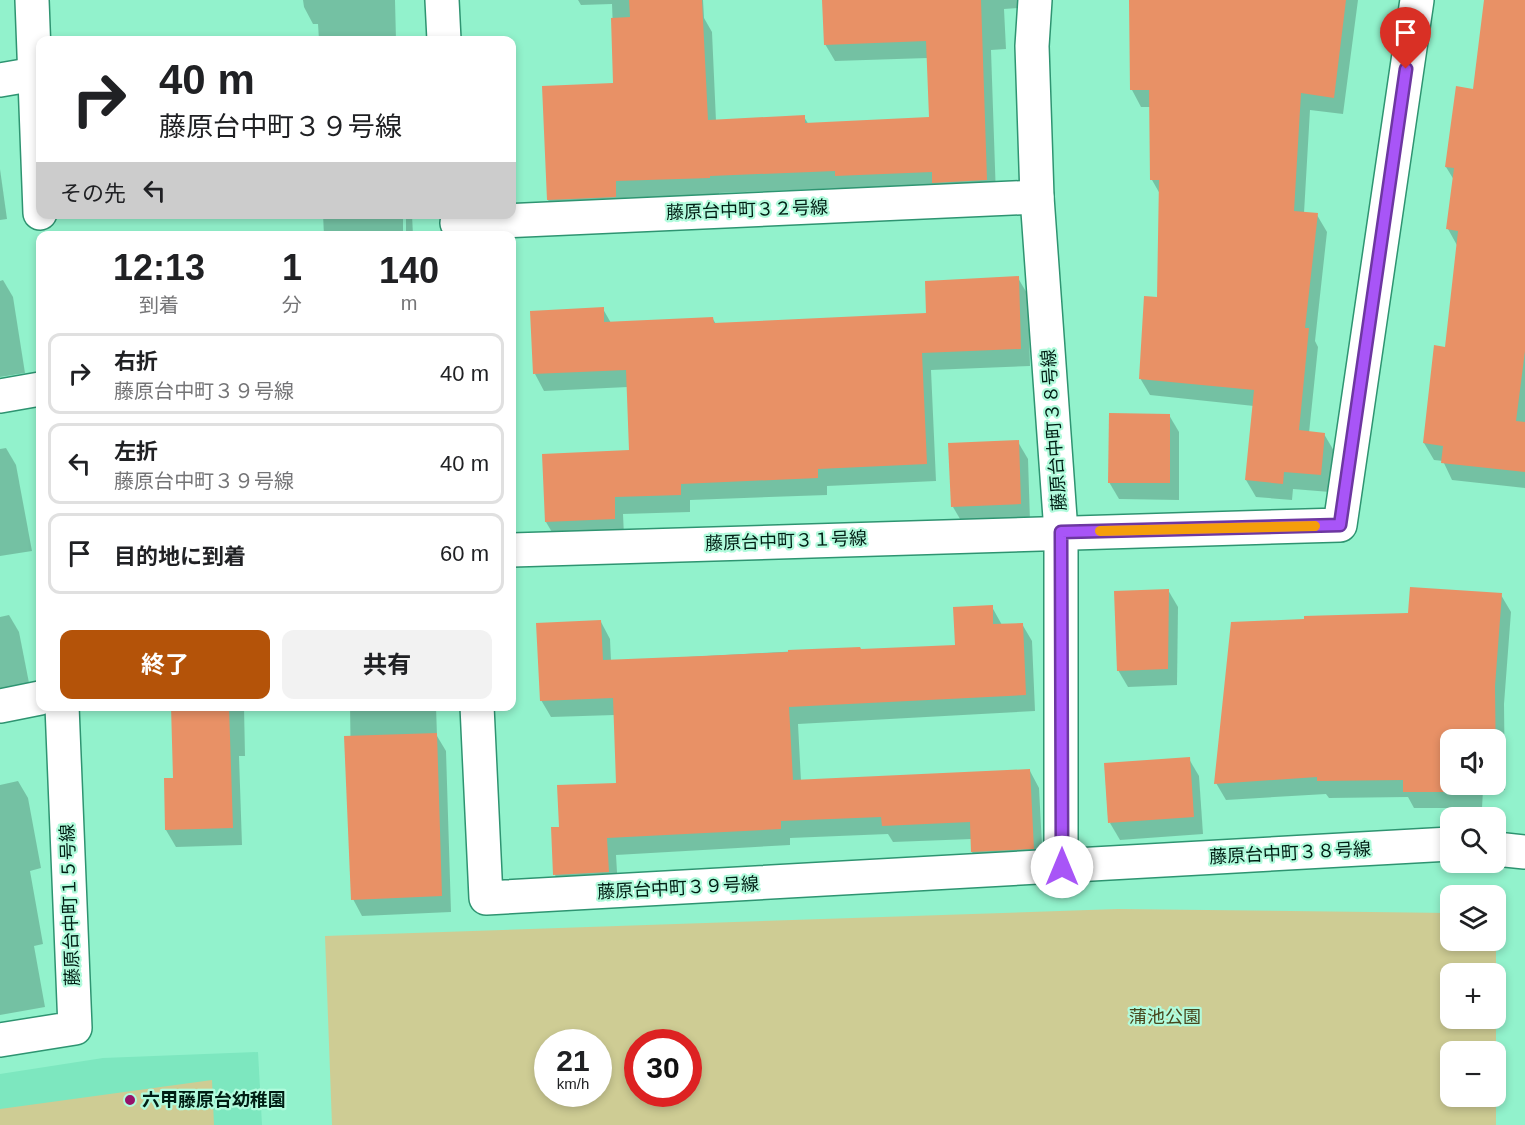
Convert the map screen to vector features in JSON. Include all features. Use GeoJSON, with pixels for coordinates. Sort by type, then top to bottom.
{"type":"FeatureCollection","features":[{"type":"Feature","properties":{"kind":"street"},"geometry":{"type":"LineString","coordinates":[[32,0],[36,102]]}},
{"type":"Feature","properties":{"kind":"street"},"geometry":{"type":"LineString","coordinates":[[442,0],[444,36]]}},
{"type":"Feature","properties":{"kind":"street","name":"藤原台中町３８号線"},"geometry":{"type":"LineString","coordinates":[[1035,0],[1032,46],[1037,197],[1061,532],[1062,867],[1440,845]]}},
{"type":"Feature","properties":{"kind":"street"},"geometry":{"type":"LineString","coordinates":[[1061,532],[1340,525],[1417,0]]}},
{"type":"Feature","properties":{"kind":"street"},"geometry":{"type":"LineString","coordinates":[[0,80],[35,74]]}},
{"type":"Feature","properties":{"kind":"street","name":"藤原台中町３２号線"},"geometry":{"type":"LineString","coordinates":[[457,224],[1037,197]]}},
{"type":"Feature","properties":{"kind":"street"},"geometry":{"type":"LineString","coordinates":[[0,396],[36,390]]}},
{"type":"Feature","properties":{"kind":"street","name":"藤原台中町３１号線"},"geometry":{"type":"LineString","coordinates":[[516,550],[1061,532]]}},
{"type":"Feature","properties":{"kind":"street"},"geometry":{"type":"LineString","coordinates":[[0,706],[36,699]]}},
{"type":"Feature","properties":{"kind":"street","name":"藤原台中町１５号線"},"geometry":{"type":"LineString","coordinates":[[0,1040],[75,1028],[62,711]]}},
{"type":"Feature","properties":{"kind":"street","name":"藤原台中町３９号線"},"geometry":{"type":"LineString","coordinates":[[477,711],[486,898],[1062,867]]}},
{"type":"Feature","properties":{"kind":"street"},"geometry":{"type":"LineString","coordinates":[[1506,850],[1525,852]]}},
{"type":"Feature","properties":{"kind":"shaded area","name":"六甲藤原台幼稚園"},"geometry":{"type":"Polygon","coordinates":[[[258,1052],[262,1125],[0,1125],[0,1074],[103,1058],[258,1052]]]}},
{"type":"Feature","properties":{"kind":"green space","name":"蒲池公園"},"geometry":{"type":"Polygon","coordinates":[[[1118,909],[1440,913],[1440,951],[1496,951],[1496,963],[1440,963],[1440,1029],[1496,1029],[1496,1041],[1440,1041],[1440,1107],[1496,1107],[1496,1125],[332,1125],[325,936],[1118,909]]]}},
{"type":"Feature","properties":{"kind":"green space"},"geometry":{"type":"Polygon","coordinates":[[[212,1080],[214,1125],[0,1125],[0,1109],[212,1080]]]}},
{"type":"Feature","properties":{"kind":"building"},"geometry":{"type":"Polygon","coordinates":[[[629,0],[702,0],[708,120],[805,115],[805,123],[929,117],[926,41],[824,45],[822,0],[981,0],[987,180],[932,183],[932,172],[835,176],[835,171],[710,176],[710,178],[616,181],[616,197],[547,200],[542,86],[613,83],[611,18],[630,17],[629,0]]]}},
{"type":"Feature","properties":{"kind":"building"},"geometry":{"type":"Polygon","coordinates":[[[1129,0],[1346,0],[1334,98],[1301,93],[1294,211],[1318,213],[1305,328],[1309,328],[1299,430],[1325,433],[1321,475],[1284,472],[1283,484],[1245,480],[1254,390],[1139,379],[1144,296],[1157,297],[1159,180],[1150,180],[1149,90],[1130,90],[1129,0]]]}},
{"type":"Feature","properties":{"kind":"building"},"geometry":{"type":"Polygon","coordinates":[[[1484,0],[1525,0],[1525,351],[1516,421],[1525,422],[1525,472],[1441,463],[1443,446],[1423,443],[1434,345],[1445,347],[1458,231],[1446,229],[1454,168],[1445,167],[1456,86],[1473,89],[1484,0]]]}},
{"type":"Feature","properties":{"kind":"building"},"geometry":{"type":"Polygon","coordinates":[[[1019,276],[1021,349],[922,353],[927,464],[818,469],[818,478],[681,484],[681,495],[615,497],[615,519],[545,522],[542,454],[629,450],[626,370],[533,374],[530,311],[604,307],[604,322],[713,317],[714,323],[926,313],[925,281],[1019,276]]]}},
{"type":"Feature","properties":{"kind":"building"},"geometry":{"type":"Polygon","coordinates":[[[1109,413],[1170,414],[1170,483],[1108,483],[1109,413]]]}},
{"type":"Feature","properties":{"kind":"building"},"geometry":{"type":"Polygon","coordinates":[[[1019,440],[1021,504],[951,507],[948,443],[1019,440]]]}},
{"type":"Feature","properties":{"kind":"building"},"geometry":{"type":"Polygon","coordinates":[[[1410,587],[1502,593],[1495,686],[1496,729],[1440,729],[1440,792],[1403,792],[1403,780],[1317,781],[1317,777],[1214,784],[1231,622],[1304,619],[1304,616],[1408,613],[1410,587]]]}},
{"type":"Feature","properties":{"kind":"building"},"geometry":{"type":"Polygon","coordinates":[[[1169,589],[1168,669],[1117,671],[1114,591],[1169,589]]]}},
{"type":"Feature","properties":{"kind":"building"},"geometry":{"type":"Polygon","coordinates":[[[993,605],[993,624],[1023,623],[1026,695],[789,707],[793,780],[1030,769],[1034,849],[971,852],[970,822],[882,826],[881,817],[781,821],[781,829],[607,838],[609,872],[553,875],[551,827],[559,827],[557,785],[616,783],[613,698],[540,701],[536,623],[601,620],[603,660],[788,652],[788,650],[955,645],[953,607],[993,605]]]}},
{"type":"Feature","properties":{"kind":"building"},"geometry":{"type":"Polygon","coordinates":[[[171,711],[229,711],[233,828],[165,830],[164,778],[173,778],[171,711]]]}},
{"type":"Feature","properties":{"kind":"building"},"geometry":{"type":"Polygon","coordinates":[[[437,733],[442,896],[351,900],[344,736],[437,733]]]}},
{"type":"Feature","properties":{"kind":"building"},"geometry":{"type":"Polygon","coordinates":[[[1190,757],[1194,817],[1108,823],[1104,763],[1190,757]]]}},
{"type":"Feature","properties":{"kind":"slow traffic"},"geometry":{"type":"LineString","coordinates":[[1100,531],[1315,526]]}},
{"type":"Feature","properties":{"kind":"place","name":"六甲藤原台幼稚園"},"geometry":{"type":"Point","coordinates":[130,1100]}},
{"type":"Feature","properties":{"kind":"route"},"geometry":{"type":"LineString","coordinates":[[1062,867],[1061,532],[1340,525],[1406,69]]}}]}
